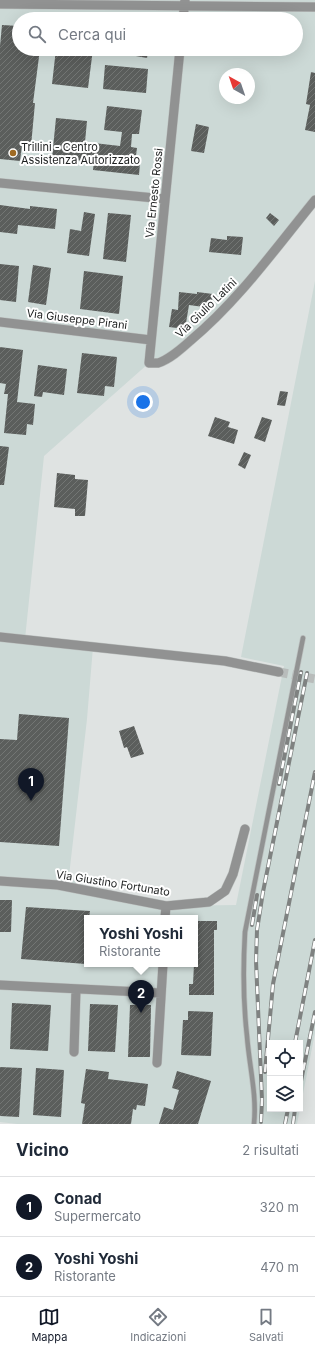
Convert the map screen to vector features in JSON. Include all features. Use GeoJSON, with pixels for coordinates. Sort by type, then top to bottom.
{"type":"FeatureCollection","features":[{"type":"Feature","properties":{"kind":"street"},"geometry":{"type":"LineString","coordinates":[[184,12],[185,2]]}},
{"type":"Feature","properties":{"kind":"street"},"geometry":{"type":"LineString","coordinates":[[0,4],[185,2],[315,7]]}},
{"type":"Feature","properties":{"kind":"street","name":"Via Ernesto Rossi"},"geometry":{"type":"LineString","coordinates":[[151,340],[179,56]]}},
{"type":"Feature","properties":{"kind":"street"},"geometry":{"type":"LineString","coordinates":[[0,183],[165,199]]}},
{"type":"Feature","properties":{"kind":"street","name":"Via Giulio Latini"},"geometry":{"type":"LineString","coordinates":[[151,340],[149,363],[157,363],[166,359],[198,334],[230,305],[247,286],[315,200]]}},
{"type":"Feature","properties":{"kind":"street","name":"Via Giuseppe Pirani"},"geometry":{"type":"LineString","coordinates":[[0,322],[151,340]]}},
{"type":"Feature","properties":{"kind":"street"},"geometry":{"type":"LineString","coordinates":[[0,637],[225,661],[279,672]]}},
{"type":"Feature","properties":{"kind":"street","name":"Via Giustino Fortunato"},"geometry":{"type":"LineString","coordinates":[[0,881],[58,885],[166,906],[210,902],[225,891],[234,874],[244,829]]}},
{"type":"Feature","properties":{"kind":"street"},"geometry":{"type":"LineString","coordinates":[[165,915],[166,906]]}},
{"type":"Feature","properties":{"kind":"street"},"geometry":{"type":"LineString","coordinates":[[158,1063],[163,967]]}},
{"type":"Feature","properties":{"kind":"street"},"geometry":{"type":"LineString","coordinates":[[0,985],[161,992]]}},
{"type":"Feature","properties":{"kind":"street"},"geometry":{"type":"LineString","coordinates":[[74,1052],[76,989]]}},
{"type":"Feature","properties":{"kind":"lane"},"geometry":{"type":"LineString","coordinates":[[254,1124],[254,1090],[244,1003],[243,961],[245,932],[303,638]]}},
{"type":"Feature","properties":{"kind":"shaded area"},"geometry":{"type":"Polygon","coordinates":[[[0,0],[315,0],[315,200],[247,286],[181,348],[149,363],[44,456],[25,639],[93,647],[87,719],[69,876],[87,891],[166,906],[236,905],[284,666],[241,657],[315,281],[315,1033],[303,1094],[303,1040],[267,1040],[267,1112],[299,1112],[297,1124],[17,1124],[0,1122],[0,0]]]}},
{"type":"Feature","properties":{"kind":"building"},"geometry":{"type":"Polygon","coordinates":[[[2,25],[12,26],[12,56],[39,56],[33,103],[35,103],[31,146],[22,145],[20,161],[0,159],[0,46],[2,25]]]}},
{"type":"Feature","properties":{"kind":"building"},"geometry":{"type":"Polygon","coordinates":[[[55,56],[92,56],[88,88],[52,84],[55,56]]]}},
{"type":"Feature","properties":{"kind":"building"},"geometry":{"type":"Polygon","coordinates":[[[136,56],[147,56],[147,58],[136,56]]]}},
{"type":"Feature","properties":{"kind":"building"},"geometry":{"type":"Polygon","coordinates":[[[105,65],[148,69],[146,93],[103,89],[105,65]]]}},
{"type":"Feature","properties":{"kind":"building"},"geometry":{"type":"Polygon","coordinates":[[[311,72],[315,73],[315,132],[305,130],[310,105],[306,104],[311,72]]]}},
{"type":"Feature","properties":{"kind":"building"},"geometry":{"type":"Polygon","coordinates":[[[107,106],[142,110],[139,134],[132,134],[131,147],[137,148],[135,163],[140,163],[139,175],[93,170],[94,162],[52,158],[56,118],[87,121],[85,142],[120,146],[122,132],[104,130],[107,106]]]}},
{"type":"Feature","properties":{"kind":"building"},"geometry":{"type":"Polygon","coordinates":[[[196,124],[209,127],[204,153],[191,151],[196,124]]]}},
{"type":"Feature","properties":{"kind":"building"},"geometry":{"type":"Polygon","coordinates":[[[0,205],[30,209],[30,206],[57,209],[55,229],[18,225],[17,234],[0,232],[0,205]]]}},
{"type":"Feature","properties":{"kind":"building"},"geometry":{"type":"Polygon","coordinates":[[[84,212],[95,214],[89,256],[67,253],[70,229],[81,231],[84,212]]]}},
{"type":"Feature","properties":{"kind":"building"},"geometry":{"type":"Polygon","coordinates":[[[108,213],[131,215],[126,262],[103,259],[108,213]]]}},
{"type":"Feature","properties":{"kind":"building"},"geometry":{"type":"Polygon","coordinates":[[[270,213],[279,220],[274,226],[266,218],[270,213]]]}},
{"type":"Feature","properties":{"kind":"building"},"geometry":{"type":"Polygon","coordinates":[[[227,236],[243,237],[241,255],[209,252],[211,238],[227,240],[227,236]]]}},
{"type":"Feature","properties":{"kind":"building"},"geometry":{"type":"Polygon","coordinates":[[[0,264],[19,266],[16,302],[0,300],[0,264]]]}},
{"type":"Feature","properties":{"kind":"building"},"geometry":{"type":"Polygon","coordinates":[[[33,265],[51,268],[46,305],[28,302],[33,265]]]}},
{"type":"Feature","properties":{"kind":"building"},"geometry":{"type":"Polygon","coordinates":[[[84,271],[123,276],[119,314],[80,309],[84,271]]]}},
{"type":"Feature","properties":{"kind":"building"},"geometry":{"type":"Polygon","coordinates":[[[179,292],[213,294],[211,308],[189,305],[185,329],[169,327],[172,309],[178,310],[179,292]]]}},
{"type":"Feature","properties":{"kind":"building"},"geometry":{"type":"Polygon","coordinates":[[[0,347],[23,350],[17,402],[35,404],[33,425],[27,424],[26,435],[4,433],[8,394],[4,394],[6,384],[0,383],[0,347]]]}},
{"type":"Feature","properties":{"kind":"building"},"geometry":{"type":"Polygon","coordinates":[[[82,353],[117,357],[114,387],[105,386],[104,396],[77,393],[82,353]]]}},
{"type":"Feature","properties":{"kind":"building"},"geometry":{"type":"Polygon","coordinates":[[[38,365],[67,369],[64,395],[43,392],[42,397],[34,396],[38,365]]]}},
{"type":"Feature","properties":{"kind":"building"},"geometry":{"type":"Polygon","coordinates":[[[280,391],[288,392],[285,406],[277,405],[280,391]]]}},
{"type":"Feature","properties":{"kind":"building"},"geometry":{"type":"Polygon","coordinates":[[[215,417],[230,422],[228,427],[238,430],[234,444],[208,436],[215,417]]]}},
{"type":"Feature","properties":{"kind":"building"},"geometry":{"type":"Polygon","coordinates":[[[262,417],[272,420],[265,442],[254,438],[262,417]]]}},
{"type":"Feature","properties":{"kind":"building"},"geometry":{"type":"Polygon","coordinates":[[[0,446],[9,447],[4,485],[0,485],[0,446]]]}},
{"type":"Feature","properties":{"kind":"building"},"geometry":{"type":"Polygon","coordinates":[[[244,452],[251,455],[245,469],[238,465],[244,452]]]}},
{"type":"Feature","properties":{"kind":"building"},"geometry":{"type":"Polygon","coordinates":[[[57,473],[75,475],[75,479],[88,480],[85,516],[75,516],[75,509],[54,507],[57,473]]]}},
{"type":"Feature","properties":{"kind":"building"},"geometry":{"type":"Polygon","coordinates":[[[19,714],[69,718],[59,846],[0,842],[0,739],[17,740],[19,714]]]}},
{"type":"Feature","properties":{"kind":"building"},"geometry":{"type":"Polygon","coordinates":[[[134,726],[144,754],[131,758],[127,747],[124,748],[119,731],[134,726]]]}},
{"type":"Feature","properties":{"kind":"building"},"geometry":{"type":"Polygon","coordinates":[[[0,900],[12,900],[11,932],[0,932],[0,900]]]}},
{"type":"Feature","properties":{"kind":"building"},"geometry":{"type":"Polygon","coordinates":[[[26,907],[90,911],[89,915],[84,915],[84,964],[21,959],[26,907]]]}},
{"type":"Feature","properties":{"kind":"building"},"geometry":{"type":"Polygon","coordinates":[[[198,921],[217,921],[217,930],[214,930],[214,995],[189,995],[189,984],[193,984],[194,967],[198,967],[198,921]]]}},
{"type":"Feature","properties":{"kind":"building"},"geometry":{"type":"Polygon","coordinates":[[[12,1003],[51,1005],[48,1051],[10,1049],[12,1003]]]}},
{"type":"Feature","properties":{"kind":"building"},"geometry":{"type":"Polygon","coordinates":[[[90,1004],[118,1005],[115,1052],[88,1051],[90,1004]]]}},
{"type":"Feature","properties":{"kind":"building"},"geometry":{"type":"Polygon","coordinates":[[[130,1005],[151,1005],[150,1057],[128,1057],[130,1005]]]}},
{"type":"Feature","properties":{"kind":"building"},"geometry":{"type":"Polygon","coordinates":[[[188,1011],[213,1012],[211,1056],[181,1055],[183,1020],[188,1020],[188,1011]]]}},
{"type":"Feature","properties":{"kind":"building"},"geometry":{"type":"Polygon","coordinates":[[[0,1067],[22,1068],[19,1117],[0,1116],[0,1067]]]}},
{"type":"Feature","properties":{"kind":"building"},"geometry":{"type":"Polygon","coordinates":[[[36,1068],[64,1070],[61,1117],[33,1115],[36,1068]]]}},
{"type":"Feature","properties":{"kind":"building"},"geometry":{"type":"Polygon","coordinates":[[[86,1069],[109,1072],[108,1079],[148,1084],[145,1106],[137,1105],[136,1110],[133,1109],[131,1124],[82,1124],[85,1104],[81,1103],[86,1069]]]}},
{"type":"Feature","properties":{"kind":"building"},"geometry":{"type":"Polygon","coordinates":[[[177,1071],[211,1081],[198,1124],[159,1124],[164,1107],[173,1110],[179,1090],[172,1088],[177,1071]]]}},
{"type":"Feature","properties":{"kind":"tunnel"},"geometry":{"type":"LineString","coordinates":[[279,672],[315,679]]}},
{"type":"Feature","properties":{"kind":"railway"},"geometry":{"type":"LineString","coordinates":[[279,784],[301,672]]}},
{"type":"Feature","properties":{"kind":"railway"},"geometry":{"type":"LineString","coordinates":[[261,1122],[262,1100],[256,961],[257,930],[263,892],[307,673]]}},
{"type":"Feature","properties":{"kind":"railway"},"geometry":{"type":"LineString","coordinates":[[265,1072],[273,984],[315,772]]}},
{"type":"Feature","properties":{"kind":"railway"},"geometry":{"type":"LineString","coordinates":[[252,925],[257,895]]}},
{"type":"Feature","properties":{"kind":"railway"},"geometry":{"type":"LineString","coordinates":[[296,1040],[315,940]]}},
{"type":"Feature","properties":{"kind":"railway"},"geometry":{"type":"LineString","coordinates":[[302,1076],[315,1012]]}},
{"type":"Feature","properties":{"kind":"railway"},"geometry":{"type":"LineString","coordinates":[[285,1124],[287,1112]]}},
{"type":"Feature","properties":{"kind":"railway"},"geometry":{"type":"LineString","coordinates":[[293,1124],[295,1112]]}},
{"type":"Feature","properties":{"kind":"place","name":"Trillini - Centro Assistenza Autorizzato"},"geometry":{"type":"Point","coordinates":[13,153]}},
{"type":"Feature","properties":{"kind":"place","name":"Conad"},"geometry":{"type":"Point","coordinates":[31,801]}},
{"type":"Feature","properties":{"kind":"place","name":"Yoshi Yoshi"},"geometry":{"type":"Point","coordinates":[141,1013]}}]}
